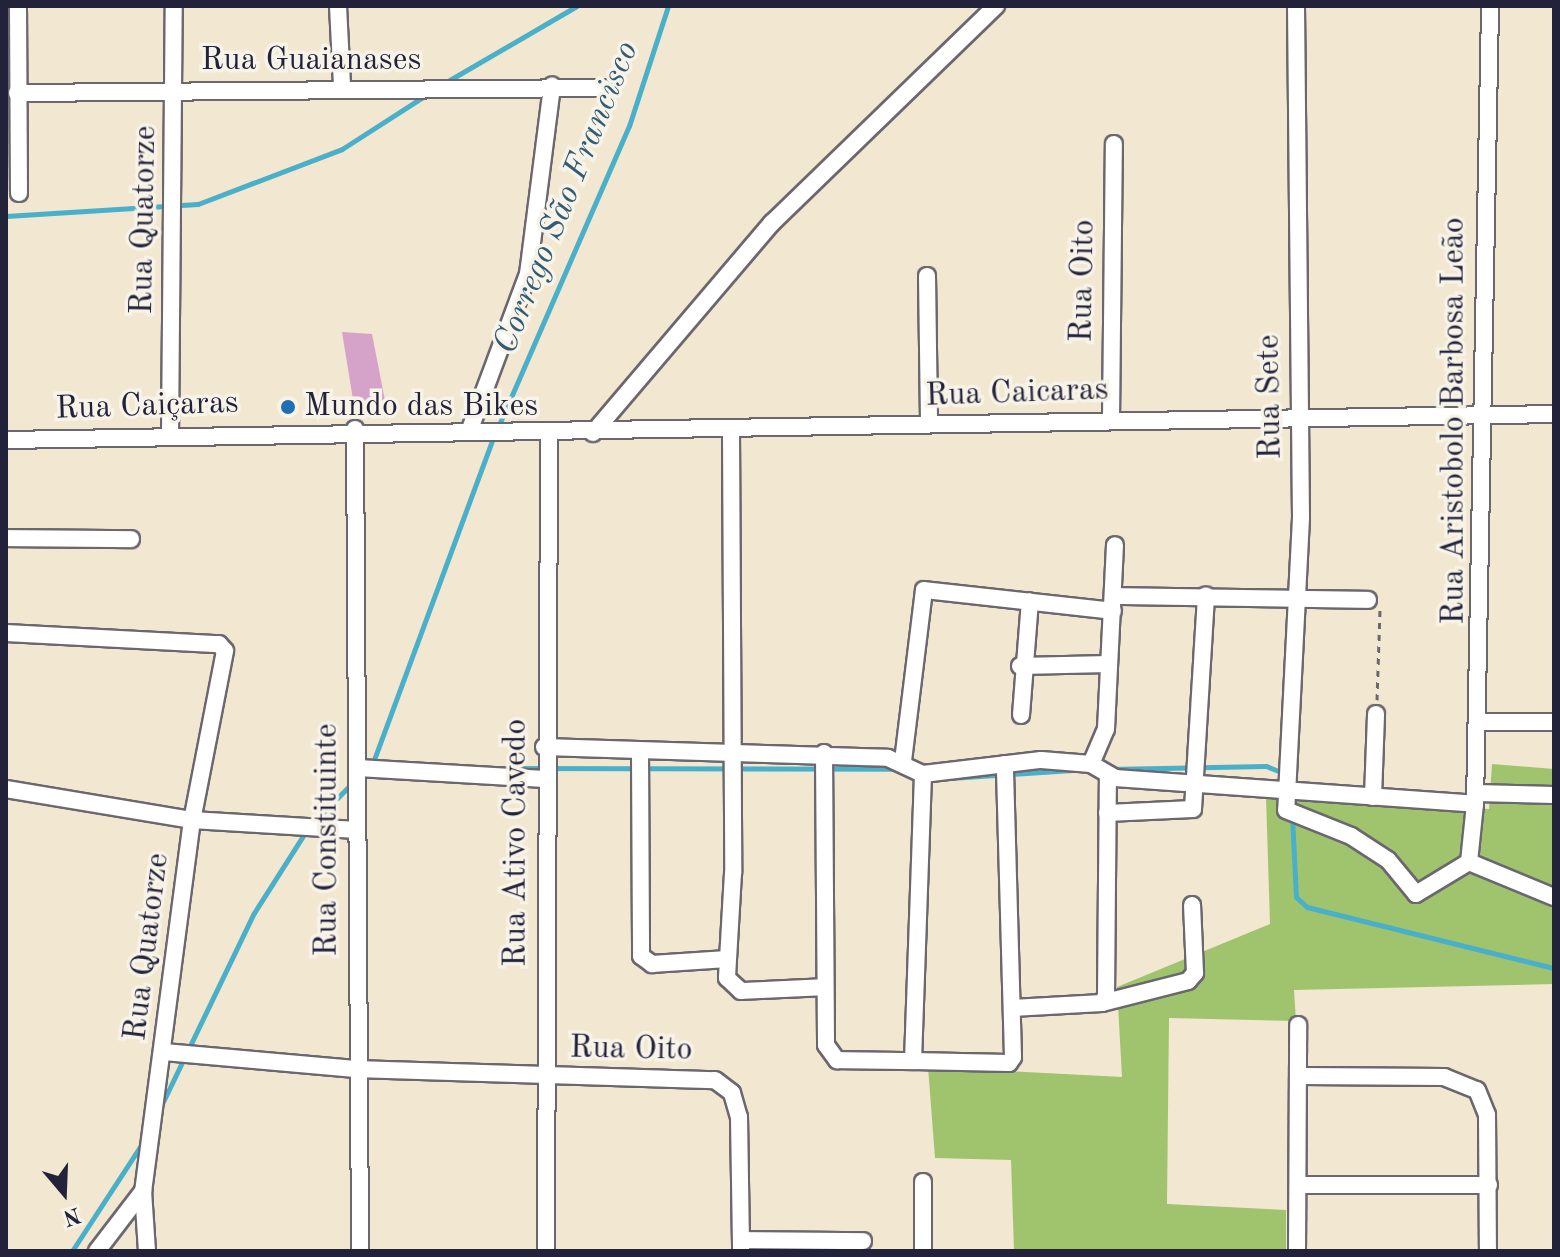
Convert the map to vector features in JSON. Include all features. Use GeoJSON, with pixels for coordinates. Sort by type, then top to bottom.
{"type":"FeatureCollection","features":[{"type":"Feature","properties":{"kind":"street"},"geometry":{"type":"LineString","coordinates":[[18,6],[19,193]]}},
{"type":"Feature","properties":{"kind":"street","name":"Rua Quatorze"},"geometry":{"type":"LineString","coordinates":[[170,434],[174,6]]}},
{"type":"Feature","properties":{"kind":"street"},"geometry":{"type":"LineString","coordinates":[[338,6],[342,86]]}},
{"type":"Feature","properties":{"kind":"street"},"geometry":{"type":"LineString","coordinates":[[593,433],[772,223],[996,6]]}},
{"type":"Feature","properties":{"kind":"street","name":"Rua Sete"},"geometry":{"type":"LineString","coordinates":[[1296,6],[1299,419],[1292,788],[1288,814],[1351,836],[1388,860],[1416,894],[1469,862]]}},
{"type":"Feature","properties":{"kind":"street","name":"Rua Aristobolo Barbosa Leão"},"geometry":{"type":"LineString","coordinates":[[1469,862],[1476,799],[1478,722],[1490,6]]}},
{"type":"Feature","properties":{"kind":"street","name":"Rua Guaianases"},"geometry":{"type":"LineString","coordinates":[[17,93],[342,86],[417,89],[604,88]]}},
{"type":"Feature","properties":{"kind":"street"},"geometry":{"type":"LineString","coordinates":[[476,430],[528,274],[552,86]]}},
{"type":"Feature","properties":{"kind":"street","name":"Rua Oito"},"geometry":{"type":"LineString","coordinates":[[1111,419],[1114,144]]}},
{"type":"Feature","properties":{"kind":"street"},"geometry":{"type":"LineString","coordinates":[[927,276],[929,424]]}},
{"type":"Feature","properties":{"kind":"street","name":"Rua Caicaras"},"geometry":{"type":"LineString","coordinates":[[476,430],[549,435],[1111,419],[1554,414]]}},
{"type":"Feature","properties":{"kind":"street","name":"Rua Caiçaras"},"geometry":{"type":"LineString","coordinates":[[6,440],[355,429],[476,430]]}},
{"type":"Feature","properties":{"kind":"street","name":"Rua Constituinte"},"geometry":{"type":"LineString","coordinates":[[355,429],[364,770],[357,830],[355,1069],[360,1251]]}},
{"type":"Feature","properties":{"kind":"street"},"geometry":{"type":"LineString","coordinates":[[731,432],[727,959],[734,990],[825,987]]}},
{"type":"Feature","properties":{"kind":"street","name":"Rua Ativo Cavedo"},"geometry":{"type":"LineString","coordinates":[[546,1251],[544,747],[549,435]]}},
{"type":"Feature","properties":{"kind":"street"},"geometry":{"type":"LineString","coordinates":[[6,538],[131,539]]}},
{"type":"Feature","properties":{"kind":"street"},"geometry":{"type":"LineString","coordinates":[[1091,764],[1106,729],[1115,545]]}},
{"type":"Feature","properties":{"kind":"street"},"geometry":{"type":"LineString","coordinates":[[903,761],[924,590],[1030,601],[1114,604],[1206,595],[1368,600]]}},
{"type":"Feature","properties":{"kind":"street"},"geometry":{"type":"LineString","coordinates":[[1107,813],[1191,814],[1206,595]]}},
{"type":"Feature","properties":{"kind":"street"},"geometry":{"type":"LineString","coordinates":[[1021,715],[1020,666],[1030,601]]}},
{"type":"Feature","properties":{"kind":"street","name":"Rua Quatorze"},"geometry":{"type":"LineString","coordinates":[[6,633],[219,644],[225,651],[192,820],[171,1053],[156,1100],[143,1191],[147,1251]]}},
{"type":"Feature","properties":{"kind":"street"},"geometry":{"type":"LineString","coordinates":[[1020,666],[1109,664]]}},
{"type":"Feature","properties":{"kind":"street"},"geometry":{"type":"LineString","coordinates":[[1373,797],[1376,714]]}},
{"type":"Feature","properties":{"kind":"street"},"geometry":{"type":"LineString","coordinates":[[1478,722],[1554,722]]}},
{"type":"Feature","properties":{"kind":"street"},"geometry":{"type":"LineString","coordinates":[[544,747],[640,753],[729,750],[824,753],[903,761],[923,774],[1005,764],[1091,764],[1108,776],[1444,802],[1554,795]]}},
{"type":"Feature","properties":{"kind":"street"},"geometry":{"type":"LineString","coordinates":[[640,753],[641,956],[652,964],[727,959]]}},
{"type":"Feature","properties":{"kind":"street"},"geometry":{"type":"LineString","coordinates":[[824,753],[825,987],[828,1053],[837,1060],[1009,1063],[1012,1008],[1005,764]]}},
{"type":"Feature","properties":{"kind":"street"},"geometry":{"type":"LineString","coordinates":[[364,770],[545,779]]}},
{"type":"Feature","properties":{"kind":"street"},"geometry":{"type":"LineString","coordinates":[[913,1061],[923,774]]}},
{"type":"Feature","properties":{"kind":"street"},"geometry":{"type":"LineString","coordinates":[[1102,1003],[1108,776]]}},
{"type":"Feature","properties":{"kind":"street"},"geometry":{"type":"LineString","coordinates":[[6,789],[192,820],[357,830]]}},
{"type":"Feature","properties":{"kind":"street"},"geometry":{"type":"LineString","coordinates":[[1469,862],[1554,897]]}},
{"type":"Feature","properties":{"kind":"street"},"geometry":{"type":"LineString","coordinates":[[1012,1008],[1102,1003],[1188,981],[1195,973],[1192,905]]}},
{"type":"Feature","properties":{"kind":"street"},"geometry":{"type":"LineString","coordinates":[[1297,1251],[1302,1076],[1298,1025]]}},
{"type":"Feature","properties":{"kind":"street","name":"Rua Oito"},"geometry":{"type":"LineString","coordinates":[[171,1053],[208,1059],[355,1069],[715,1080],[732,1093],[739,1117],[741,1246]]}},
{"type":"Feature","properties":{"kind":"street"},"geometry":{"type":"LineString","coordinates":[[1302,1076],[1444,1077],[1470,1084],[1487,1115],[1488,1251]]}},
{"type":"Feature","properties":{"kind":"street"},"geometry":{"type":"LineString","coordinates":[[923,1182],[923,1251]]}},
{"type":"Feature","properties":{"kind":"street"},"geometry":{"type":"LineString","coordinates":[[1298,1185],[1489,1185]]}},
{"type":"Feature","properties":{"kind":"street"},"geometry":{"type":"LineString","coordinates":[[97,1251],[143,1191]]}},
{"type":"Feature","properties":{"kind":"street"},"geometry":{"type":"LineString","coordinates":[[741,1246],[863,1241]]}},
{"type":"Feature","properties":{"kind":"path"},"geometry":{"type":"LineString","coordinates":[[1368,600],[1384,617],[1376,714]]}},
{"type":"Feature","properties":{"kind":"green space"},"geometry":{"type":"Polygon","coordinates":[[[1492,764],[1554,769],[1554,984],[1294,990],[1296,1021],[1169,1018],[1167,1204],[1286,1210],[1286,1251],[1014,1251],[1011,1160],[935,1158],[928,1067],[1122,1077],[1117,987],[1270,924],[1266,797],[1489,809],[1492,764]]]}},
{"type":"Feature","properties":{"kind":"building"},"geometry":{"type":"Polygon","coordinates":[[[6,6],[10,6],[9,98],[6,98],[6,6]]]}},
{"type":"Feature","properties":{"kind":"building"},"geometry":{"type":"Polygon","coordinates":[[[342,332],[372,334],[388,416],[356,418],[342,332]]]}},
{"type":"Feature","properties":{"kind":"waterway"},"geometry":{"type":"LineString","coordinates":[[441,85],[577,6]]}},
{"type":"Feature","properties":{"kind":"waterway","name":"Corrego São Francisco"},"geometry":{"type":"LineString","coordinates":[[498,427],[629,126],[668,6]]}},
{"type":"Feature","properties":{"kind":"waterway"},"geometry":{"type":"LineString","coordinates":[[6,216],[198,204],[342,149],[426,95]]}},
{"type":"Feature","properties":{"kind":"waterway","name":"Corrego São Francisco"},"geometry":{"type":"LineString","coordinates":[[372,765],[494,436]]}},
{"type":"Feature","properties":{"kind":"waterway"},"geometry":{"type":"LineString","coordinates":[[1110,769],[1266,766],[1283,773]]}},
{"type":"Feature","properties":{"kind":"waterway"},"geometry":{"type":"LineString","coordinates":[[489,768],[899,769]]}},
{"type":"Feature","properties":{"kind":"waterway"},"geometry":{"type":"LineString","coordinates":[[935,779],[1072,770]]}},
{"type":"Feature","properties":{"kind":"waterway"},"geometry":{"type":"LineString","coordinates":[[313,823],[353,782]]}},
{"type":"Feature","properties":{"kind":"waterway"},"geometry":{"type":"LineString","coordinates":[[1292,816],[1296,897],[1307,907],[1554,968]]}},
{"type":"Feature","properties":{"kind":"waterway"},"geometry":{"type":"LineString","coordinates":[[160,1108],[254,913],[306,831]]}},
{"type":"Feature","properties":{"kind":"waterway"},"geometry":{"type":"LineString","coordinates":[[72,1251],[143,1142]]}},
{"type":"Feature","properties":{"kind":"place","name":"Mundo das Bikes"},"geometry":{"type":"Point","coordinates":[288,407]}}]}
